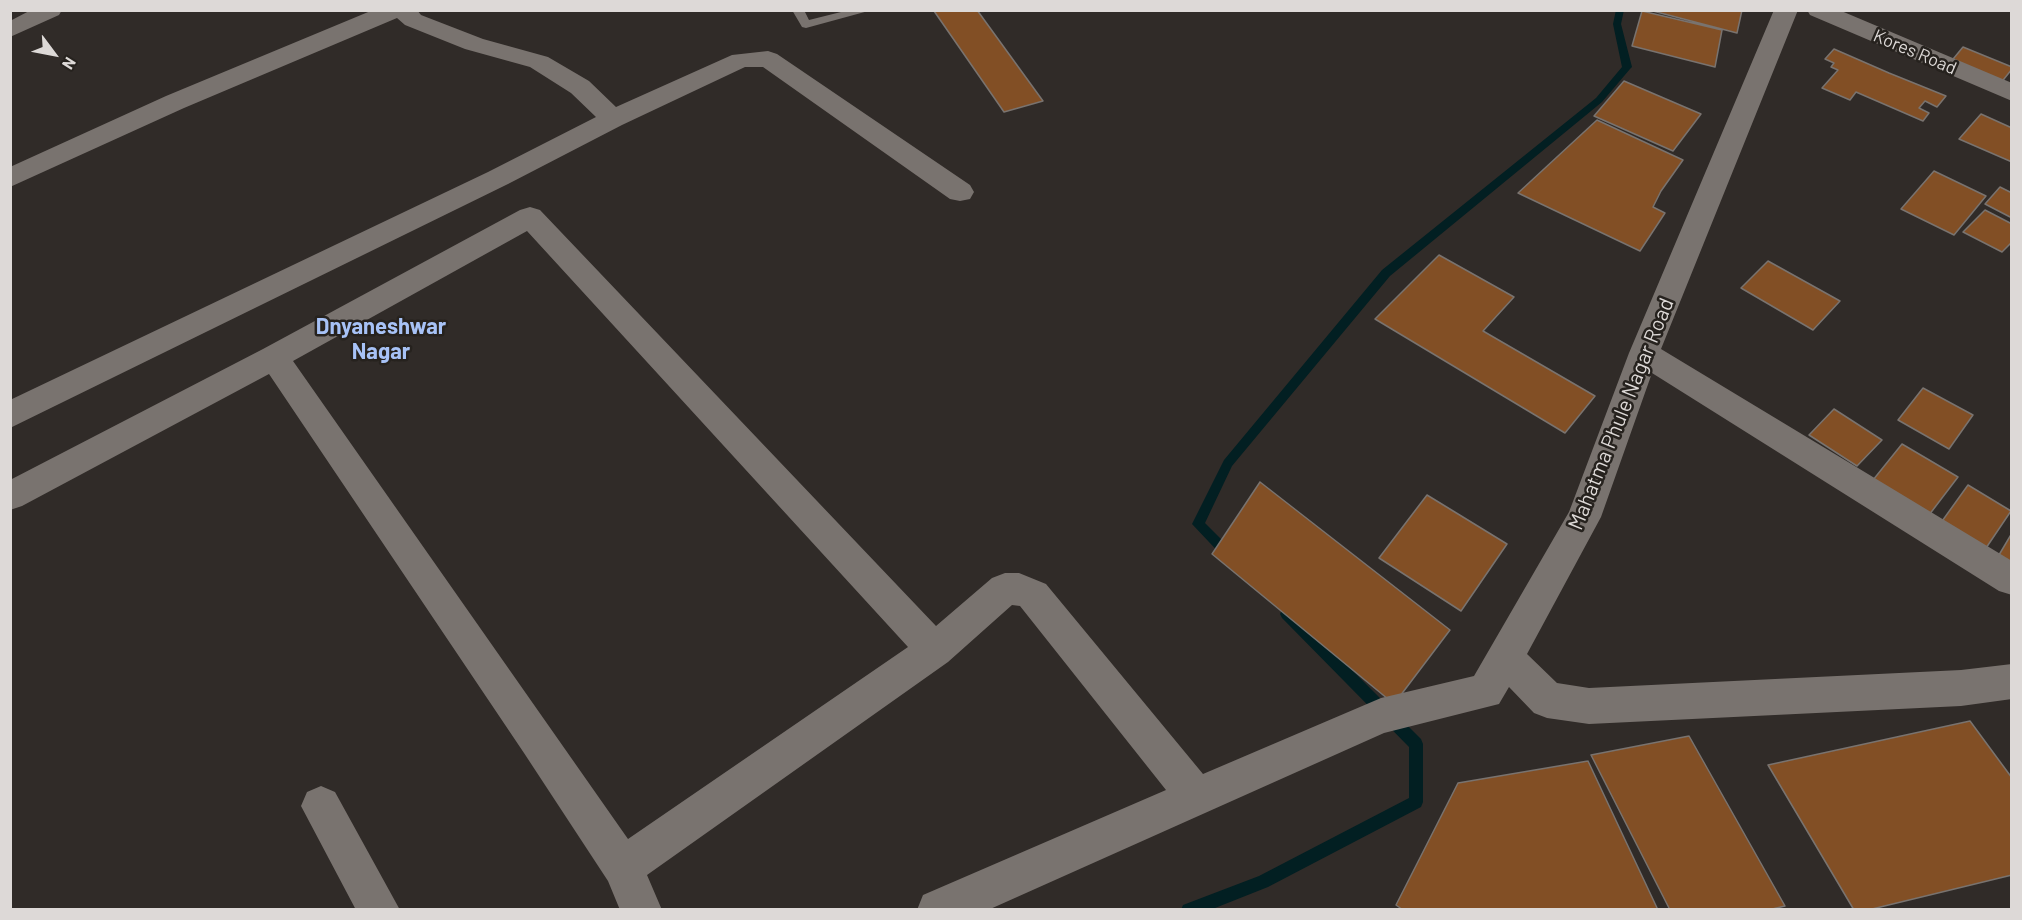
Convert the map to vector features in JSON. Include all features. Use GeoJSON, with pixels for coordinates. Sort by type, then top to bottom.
{"type":"FeatureCollection","features":[{"type":"Feature","properties":{"kind":"street"},"geometry":{"type":"LineString","coordinates":[[10,30],[51,10]]}},
{"type":"Feature","properties":{"kind":"street"},"geometry":{"type":"LineString","coordinates":[[10,178],[175,102],[395,10]]}},
{"type":"Feature","properties":{"kind":"street"},"geometry":{"type":"LineString","coordinates":[[402,10],[413,20],[474,44],[539,62],[580,87],[613,119]]}},
{"type":"Feature","properties":{"kind":"street","name":"Mahatma Phule Nagar Road"},"geometry":{"type":"LineString","coordinates":[[938,909],[1395,713],[1486,691],[1584,518],[1644,353],[1786,10]]}},
{"type":"Feature","properties":{"kind":"street","name":"Kores Road"},"geometry":{"type":"LineString","coordinates":[[1818,10],[2012,93]]}},
{"type":"Feature","properties":{"kind":"street"},"geometry":{"type":"LineString","coordinates":[[10,415],[498,178],[613,119],[741,60],[768,59],[960,192]]}},
{"type":"Feature","properties":{"kind":"street"},"geometry":{"type":"LineString","coordinates":[[498,178],[530,218],[935,650]]}},
{"type":"Feature","properties":{"kind":"street"},"geometry":{"type":"LineString","coordinates":[[10,496],[274,357],[530,218]]}},
{"type":"Feature","properties":{"kind":"street"},"geometry":{"type":"LineString","coordinates":[[1644,353],[2012,580]]}},
{"type":"Feature","properties":{"kind":"street"},"geometry":{"type":"LineString","coordinates":[[274,357],[623,867],[641,909]]}},
{"type":"Feature","properties":{"kind":"street"},"geometry":{"type":"LineString","coordinates":[[623,867],[935,650],[1005,589],[1019,589],[1033,595],[1196,797]]}},
{"type":"Feature","properties":{"kind":"street"},"geometry":{"type":"LineString","coordinates":[[1505,657],[1547,700],[1589,706],[1961,688],[2012,681]]}},
{"type":"Feature","properties":{"kind":"street"},"geometry":{"type":"LineString","coordinates":[[321,806],[379,909]]}},
{"type":"Feature","properties":{"kind":"lane"},"geometry":{"type":"LineString","coordinates":[[798,10],[806,24],[866,10]]}},
{"type":"Feature","properties":{"kind":"building"},"geometry":{"type":"Polygon","coordinates":[[[977,10],[1043,101],[1004,112],[934,11],[977,10]]]}},
{"type":"Feature","properties":{"kind":"building"},"geometry":{"type":"Polygon","coordinates":[[[1649,10],[1742,10],[1737,33],[1649,10]]]}},
{"type":"Feature","properties":{"kind":"building"},"geometry":{"type":"Polygon","coordinates":[[[1642,11],[1722,30],[1715,67],[1632,46],[1642,11]]]}},
{"type":"Feature","properties":{"kind":"building"},"geometry":{"type":"Polygon","coordinates":[[[1963,47],[2012,67],[2012,69],[2000,84],[1949,64],[1963,47]]]}},
{"type":"Feature","properties":{"kind":"building"},"geometry":{"type":"Polygon","coordinates":[[[1834,49],[1946,96],[1937,107],[1925,101],[1919,108],[1929,113],[1923,121],[1856,92],[1850,100],[1822,88],[1838,70],[1831,67],[1834,63],[1825,59],[1834,49]]]}},
{"type":"Feature","properties":{"kind":"building"},"geometry":{"type":"Polygon","coordinates":[[[1624,81],[1701,114],[1673,151],[1594,116],[1624,81]]]}},
{"type":"Feature","properties":{"kind":"building"},"geometry":{"type":"Polygon","coordinates":[[[1981,114],[2012,128],[2012,162],[1959,139],[1981,114]]]}},
{"type":"Feature","properties":{"kind":"building"},"geometry":{"type":"Polygon","coordinates":[[[1597,120],[1683,160],[1661,191],[1653,207],[1665,213],[1640,251],[1518,193],[1597,120]]]}},
{"type":"Feature","properties":{"kind":"building"},"geometry":{"type":"Polygon","coordinates":[[[1934,171],[1986,196],[1954,235],[1901,209],[1934,171]]]}},
{"type":"Feature","properties":{"kind":"building"},"geometry":{"type":"Polygon","coordinates":[[[2000,187],[2012,193],[2012,218],[1985,204],[2000,187]]]}},
{"type":"Feature","properties":{"kind":"building"},"geometry":{"type":"Polygon","coordinates":[[[1985,210],[2012,224],[2012,242],[2002,252],[1963,232],[1985,210]]]}},
{"type":"Feature","properties":{"kind":"building"},"geometry":{"type":"Polygon","coordinates":[[[1439,255],[1514,297],[1483,331],[1595,396],[1565,433],[1375,319],[1439,255]]]}},
{"type":"Feature","properties":{"kind":"building"},"geometry":{"type":"Polygon","coordinates":[[[1768,261],[1840,301],[1813,330],[1741,288],[1768,261]]]}},
{"type":"Feature","properties":{"kind":"building"},"geometry":{"type":"Polygon","coordinates":[[[1923,388],[1973,415],[1949,449],[1898,420],[1923,388]]]}},
{"type":"Feature","properties":{"kind":"building"},"geometry":{"type":"Polygon","coordinates":[[[1834,409],[1882,440],[1857,466],[1809,435],[1834,409]]]}},
{"type":"Feature","properties":{"kind":"building"},"geometry":{"type":"Polygon","coordinates":[[[1902,444],[1958,477],[1929,515],[1873,480],[1902,444]]]}},
{"type":"Feature","properties":{"kind":"building"},"geometry":{"type":"Polygon","coordinates":[[[1260,482],[1450,630],[1394,704],[1212,554],[1260,482]]]}},
{"type":"Feature","properties":{"kind":"building"},"geometry":{"type":"Polygon","coordinates":[[[1968,485],[2011,511],[1984,551],[1940,524],[1968,485]]]}},
{"type":"Feature","properties":{"kind":"building"},"geometry":{"type":"Polygon","coordinates":[[[1427,495],[1507,544],[1461,611],[1379,558],[1427,495]]]}},
{"type":"Feature","properties":{"kind":"building"},"geometry":{"type":"Polygon","coordinates":[[[2012,533],[2012,569],[1996,560],[2012,533]]]}},
{"type":"Feature","properties":{"kind":"building"},"geometry":{"type":"Polygon","coordinates":[[[1970,721],[2012,778],[2012,875],[1868,910],[1854,910],[1768,765],[1970,721]]]}},
{"type":"Feature","properties":{"kind":"building"},"geometry":{"type":"Polygon","coordinates":[[[1689,736],[1785,906],[1768,910],[1670,910],[1591,755],[1689,736]]]}},
{"type":"Feature","properties":{"kind":"building"},"geometry":{"type":"Polygon","coordinates":[[[1588,761],[1658,910],[1403,910],[1396,905],[1458,783],[1588,761]]]}},
{"type":"Feature","properties":{"kind":"waterway"},"geometry":{"type":"LineString","coordinates":[[1230,556],[1198,524],[1228,463],[1386,273],[1599,100],[1627,67],[1617,24],[1620,10]]}},
{"type":"Feature","properties":{"kind":"waterway"},"geometry":{"type":"LineString","coordinates":[[1188,910],[1263,882],[1416,802],[1416,744],[1287,614]]}},
{"type":"Feature","properties":{"kind":"district","name":"Dnyaneshwar Nagar"},"geometry":{"type":"Point","coordinates":[381,340]}}]}
